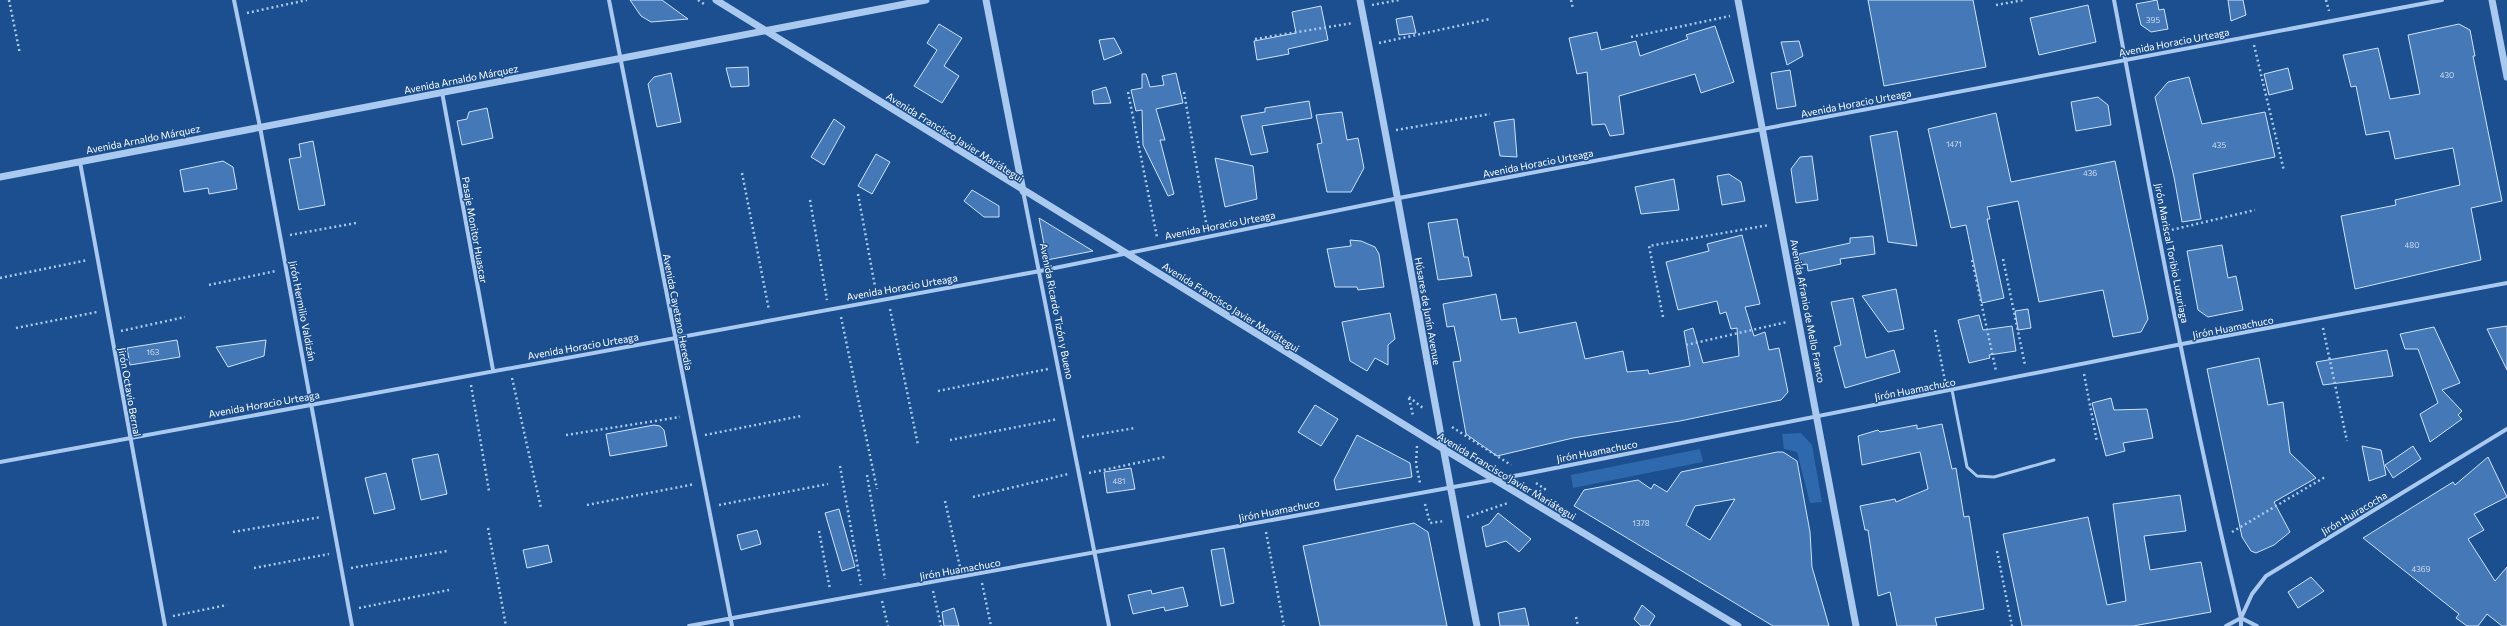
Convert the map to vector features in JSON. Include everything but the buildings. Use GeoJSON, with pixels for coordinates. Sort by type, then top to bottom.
{"type":"FeatureCollection","features":[{"type":"Feature","properties":{"kind":"street","name":"Jirón Hermilio Valdizán"},"geometry":{"type":"LineString","coordinates":[[234,0],[281,237],[352,626]]}},
{"type":"Feature","properties":{"kind":"street","name":"Avenida Cayetano Heredia"},"geometry":{"type":"LineString","coordinates":[[609,0],[732,626]]}},
{"type":"Feature","properties":{"kind":"street","name":"Avenida Francisco Javier Mariátegui"},"geometry":{"type":"LineString","coordinates":[[716,0],[1023,191],[1442,448],[1738,626]]}},
{"type":"Feature","properties":{"kind":"street","name":"Avenida Arnaldo Márquez"},"geometry":{"type":"LineString","coordinates":[[0,177],[926,0]]}},
{"type":"Feature","properties":{"kind":"street","name":"Avenida Ricardo Tizón y Bueno"},"geometry":{"type":"LineString","coordinates":[[986,0],[1109,626]]}},
{"type":"Feature","properties":{"kind":"street","name":"Avenida Afranio de Mello Franco"},"geometry":{"type":"LineString","coordinates":[[1738,0],[1764,129],[1856,626]]}},
{"type":"Feature","properties":{"kind":"street","name":"Jirón Mariscal Toribio Luzuriaga"},"geometry":{"type":"LineString","coordinates":[[2114,0],[2182,344],[2222,538],[2241,618],[2241,626]]}},
{"type":"Feature","properties":{"kind":"street","name":"Avenida Horacio Urteaga"},"geometry":{"type":"LineString","coordinates":[[0,462],[130,436],[469,375],[838,306],[1040,271],[1124,252],[1399,198],[2442,0]]}},
{"type":"Feature","properties":{"kind":"street"},"geometry":{"type":"LineString","coordinates":[[2492,0],[2507,77]]}},
{"type":"Feature","properties":{"kind":"street","name":"Húsares de Junín Avenue"},"geometry":{"type":"LineString","coordinates":[[1361,4],[1399,198],[1442,448],[1477,626]]}},
{"type":"Feature","properties":{"kind":"street","name":"Pasaje Monitor Huascar"},"geometry":{"type":"LineString","coordinates":[[442,92],[493,370]]}},
{"type":"Feature","properties":{"kind":"street","name":"Jirón Octavio Bernal"},"geometry":{"type":"LineString","coordinates":[[80,162],[165,626]]}},
{"type":"Feature","properties":{"kind":"street","name":"Jirón Huamachuco"},"geometry":{"type":"LineString","coordinates":[[689,626],[1494,479],[1817,417],[2182,344],[2507,283]]}},
{"type":"Feature","properties":{"kind":"street","name":"Jirón Huiracocha"},"geometry":{"type":"LineString","coordinates":[[2241,618],[2252,594],[2266,576],[2507,429]]}},
{"type":"Feature","properties":{"kind":"street"},"geometry":{"type":"LineString","coordinates":[[2226,626],[2241,618],[2257,626]]}},
{"type":"Feature","properties":{"kind":"lane"},"geometry":{"type":"LineString","coordinates":[[1950,390],[1967,467],[1978,476],[1994,476],[2054,460]]}},
{"type":"Feature","properties":{"kind":"path"},"geometry":{"type":"LineString","coordinates":[[9,0],[20,54]]}},
{"type":"Feature","properties":{"kind":"path"},"geometry":{"type":"LineString","coordinates":[[238,15],[307,0]]}},
{"type":"Feature","properties":{"kind":"path"},"geometry":{"type":"LineString","coordinates":[[1361,4],[1399,0]]}},
{"type":"Feature","properties":{"kind":"path"},"geometry":{"type":"LineString","coordinates":[[1571,0],[1573,9]]}},
{"type":"Feature","properties":{"kind":"path"},"geometry":{"type":"LineString","coordinates":[[1996,5],[2024,0]]}},
{"type":"Feature","properties":{"kind":"path"},"geometry":{"type":"LineString","coordinates":[[1631,37],[1741,14]]}},
{"type":"Feature","properties":{"kind":"path"},"geometry":{"type":"LineString","coordinates":[[1369,46],[1490,19]]}},
{"type":"Feature","properties":{"kind":"path"},"geometry":{"type":"LineString","coordinates":[[1255,39],[1364,21]]}},
{"type":"Feature","properties":{"kind":"path"},"geometry":{"type":"LineString","coordinates":[[2252,36],[2284,171]]}},
{"type":"Feature","properties":{"kind":"path"},"geometry":{"type":"LineString","coordinates":[[1128,92],[1160,246]]}},
{"type":"Feature","properties":{"kind":"path"},"geometry":{"type":"LineString","coordinates":[[1184,92],[1209,236]]}},
{"type":"Feature","properties":{"kind":"path"},"geometry":{"type":"LineString","coordinates":[[1386,132],[1490,114]]}},
{"type":"Feature","properties":{"kind":"path"},"geometry":{"type":"LineString","coordinates":[[742,173],[770,319]]}},
{"type":"Feature","properties":{"kind":"path"},"geometry":{"type":"LineString","coordinates":[[858,194],[878,299]]}},
{"type":"Feature","properties":{"kind":"path"},"geometry":{"type":"LineString","coordinates":[[810,200],[828,308]]}},
{"type":"Feature","properties":{"kind":"path"},"geometry":{"type":"LineString","coordinates":[[2160,233],[2254,210]]}},
{"type":"Feature","properties":{"kind":"path"},"geometry":{"type":"LineString","coordinates":[[281,237],[356,222]]}},
{"type":"Feature","properties":{"kind":"path"},"geometry":{"type":"LineString","coordinates":[[1663,317],[1650,246],[1781,223]]}},
{"type":"Feature","properties":{"kind":"path"},"geometry":{"type":"LineString","coordinates":[[0,278],[98,258]]}},
{"type":"Feature","properties":{"kind":"path"},"geometry":{"type":"LineString","coordinates":[[2003,259],[2028,375]]}},
{"type":"Feature","properties":{"kind":"path"},"geometry":{"type":"LineString","coordinates":[[1972,260],[1998,381]]}},
{"type":"Feature","properties":{"kind":"path"},"geometry":{"type":"LineString","coordinates":[[210,285],[287,269]]}},
{"type":"Feature","properties":{"kind":"path"},"geometry":{"type":"LineString","coordinates":[[888,297],[918,445]]}},
{"type":"Feature","properties":{"kind":"path"},"geometry":{"type":"LineString","coordinates":[[838,306],[877,489]]}},
{"type":"Feature","properties":{"kind":"path"},"geometry":{"type":"LineString","coordinates":[[16,328],[107,310]]}},
{"type":"Feature","properties":{"kind":"path"},"geometry":{"type":"LineString","coordinates":[[111,333],[185,317]]}},
{"type":"Feature","properties":{"kind":"path"},"geometry":{"type":"LineString","coordinates":[[2321,318],[2347,441]]}},
{"type":"Feature","properties":{"kind":"path"},"geometry":{"type":"LineString","coordinates":[[1686,345],[1799,320]]}},
{"type":"Feature","properties":{"kind":"path"},"geometry":{"type":"LineString","coordinates":[[1935,330],[1950,390]]}},
{"type":"Feature","properties":{"kind":"path"},"geometry":{"type":"LineString","coordinates":[[2082,364],[2097,442]]}},
{"type":"Feature","properties":{"kind":"path"},"geometry":{"type":"LineString","coordinates":[[509,367],[542,508]]}},
{"type":"Feature","properties":{"kind":"path"},"geometry":{"type":"LineString","coordinates":[[938,391],[1059,367]]}},
{"type":"Feature","properties":{"kind":"path"},"geometry":{"type":"LineString","coordinates":[[469,375],[489,491]]}},
{"type":"Feature","properties":{"kind":"path"},"geometry":{"type":"LineString","coordinates":[[1414,421],[1409,397],[1429,412]]}},
{"type":"Feature","properties":{"kind":"path"},"geometry":{"type":"LineString","coordinates":[[566,435],[690,416]]}},
{"type":"Feature","properties":{"kind":"path"},"geometry":{"type":"LineString","coordinates":[[695,437],[801,416]]}},
{"type":"Feature","properties":{"kind":"path"},"geometry":{"type":"LineString","coordinates":[[950,440],[1068,418]]}},
{"type":"Feature","properties":{"kind":"path"},"geometry":{"type":"LineString","coordinates":[[1446,423],[1517,469]]}},
{"type":"Feature","properties":{"kind":"path"},"geometry":{"type":"LineString","coordinates":[[1072,439],[1135,428]]}},
{"type":"Feature","properties":{"kind":"path"},"geometry":{"type":"LineString","coordinates":[[1417,444],[1416,464],[1421,488]]}},
{"type":"Feature","properties":{"kind":"path"},"geometry":{"type":"LineString","coordinates":[[973,496],[1079,473],[1165,457]]}},
{"type":"Feature","properties":{"kind":"path"},"geometry":{"type":"LineString","coordinates":[[840,466],[863,595]]}},
{"type":"Feature","properties":{"kind":"path"},"geometry":{"type":"LineString","coordinates":[[867,476],[887,590]]}},
{"type":"Feature","properties":{"kind":"path"},"geometry":{"type":"LineString","coordinates":[[2222,538],[2325,477]]}},
{"type":"Feature","properties":{"kind":"path"},"geometry":{"type":"LineString","coordinates":[[587,505],[703,482]]}},
{"type":"Feature","properties":{"kind":"path"},"geometry":{"type":"LineString","coordinates":[[1533,494],[1545,489],[1536,482]]}},
{"type":"Feature","properties":{"kind":"path"},"geometry":{"type":"LineString","coordinates":[[709,507],[828,484]]}},
{"type":"Feature","properties":{"kind":"path"},"geometry":{"type":"LineString","coordinates":[[945,501],[962,577]]}},
{"type":"Feature","properties":{"kind":"path"},"geometry":{"type":"LineString","coordinates":[[1465,517],[1511,501]]}},
{"type":"Feature","properties":{"kind":"path"},"geometry":{"type":"LineString","coordinates":[[1425,504],[1430,523],[1449,520]]}},
{"type":"Feature","properties":{"kind":"path"},"geometry":{"type":"LineString","coordinates":[[233,532],[332,515]]}},
{"type":"Feature","properties":{"kind":"path"},"geometry":{"type":"LineString","coordinates":[[1264,521],[1284,626]]}},
{"type":"Feature","properties":{"kind":"path"},"geometry":{"type":"LineString","coordinates":[[488,528],[506,626]]}},
{"type":"Feature","properties":{"kind":"path"},"geometry":{"type":"LineString","coordinates":[[819,531],[832,600]]}},
{"type":"Feature","properties":{"kind":"path"},"geometry":{"type":"LineString","coordinates":[[342,569],[447,551]]}},
{"type":"Feature","properties":{"kind":"path"},"geometry":{"type":"LineString","coordinates":[[1997,551],[2012,626]]}},
{"type":"Feature","properties":{"kind":"path"},"geometry":{"type":"LineString","coordinates":[[254,568],[339,552]]}},
{"type":"Feature","properties":{"kind":"path"},"geometry":{"type":"LineString","coordinates":[[980,574],[991,626]]}},
{"type":"Feature","properties":{"kind":"path"},"geometry":{"type":"LineString","coordinates":[[932,582],[941,626]]}},
{"type":"Feature","properties":{"kind":"path"},"geometry":{"type":"LineString","coordinates":[[349,610],[449,590]]}},
{"type":"Feature","properties":{"kind":"path"},"geometry":{"type":"LineString","coordinates":[[880,592],[888,626]]}},
{"type":"Feature","properties":{"kind":"path"},"geometry":{"type":"LineString","coordinates":[[163,618],[227,605]]}},
{"type":"Feature","properties":{"kind":"path"},"geometry":{"type":"LineString","coordinates":[[1576,616],[1578,626]]}},
{"type":"Feature","properties":{"kind":"shaded area"},"geometry":{"type":"Polygon","coordinates":[[[1801,433],[1812,445],[1822,502],[1810,503],[1797,452],[1784,449],[1782,434],[1801,433]]]}},
{"type":"Feature","properties":{"kind":"shaded area"},"geometry":{"type":"Polygon","coordinates":[[[1700,449],[1703,462],[1573,488],[1571,475],[1700,449]]]}}]}
